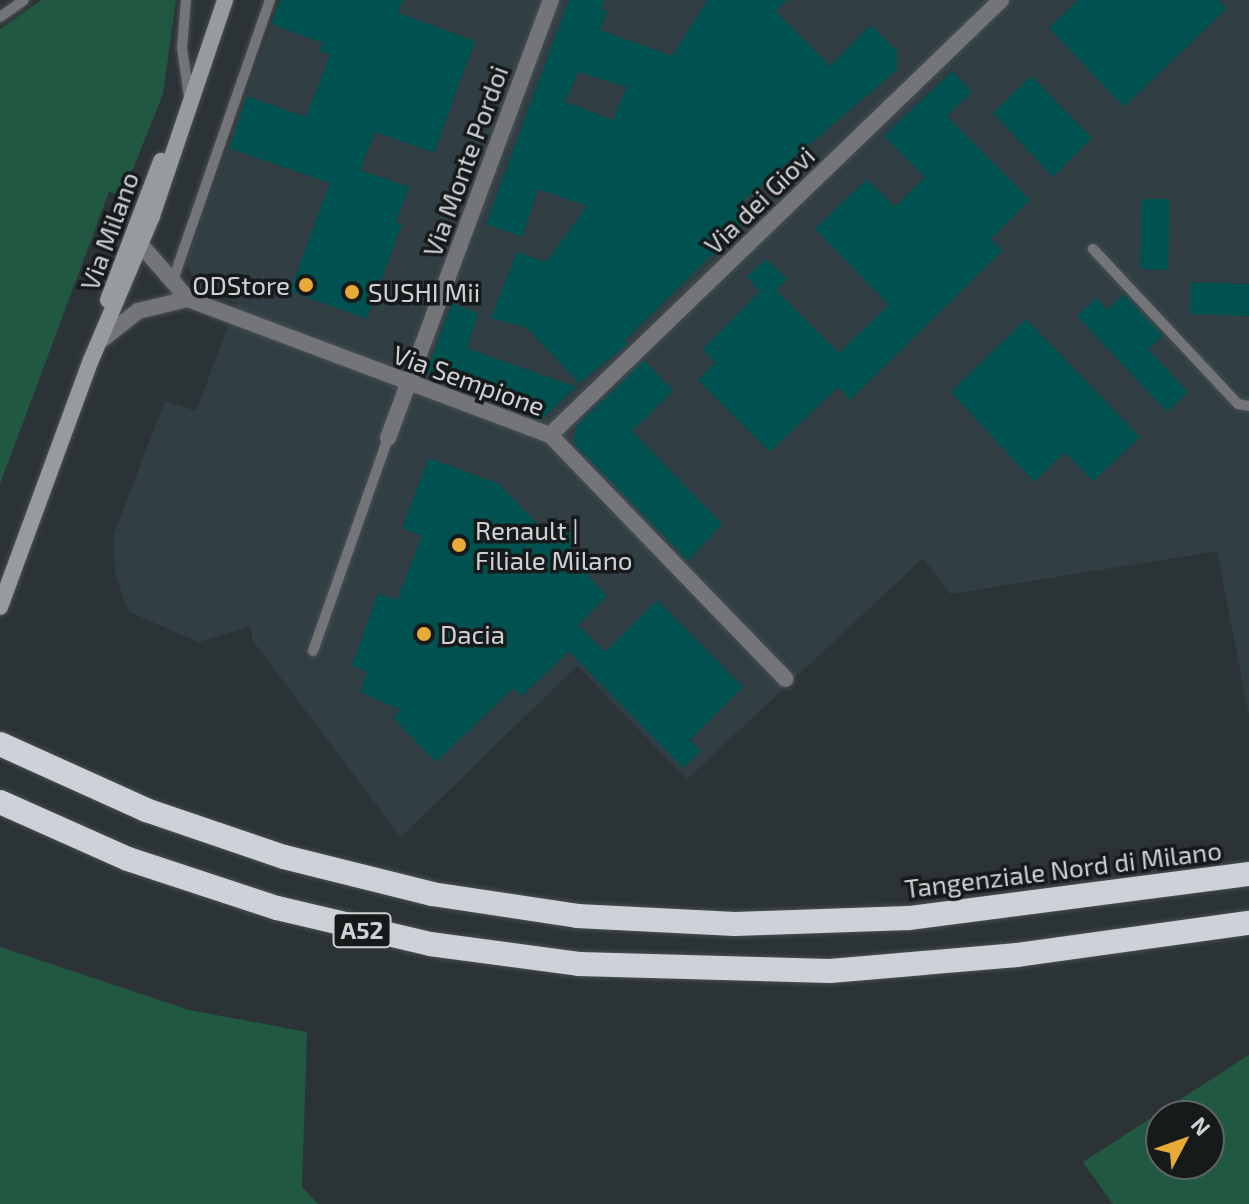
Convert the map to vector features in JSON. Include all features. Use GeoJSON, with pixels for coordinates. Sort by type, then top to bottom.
{"type":"FeatureCollection","features":[{"type":"Feature","properties":{"kind":"highway","name":"Tangenziale Nord di Milano"},"geometry":{"type":"LineString","coordinates":[[0,744],[146,810],[270,852],[432,894],[577,916],[735,924],[909,918],[1249,874]]}},
{"type":"Feature","properties":{"kind":"highway","name":"A52"},"geometry":{"type":"LineString","coordinates":[[0,802],[128,859],[277,908],[430,944],[579,964],[830,971],[1017,955],[1249,923]]}},
{"type":"Feature","properties":{"kind":"street","name":"Via Milano"},"geometry":{"type":"LineString","coordinates":[[91,360],[141,245],[180,121],[225,0]]}},
{"type":"Feature","properties":{"kind":"street","name":"Via Monte Pordoi"},"geometry":{"type":"LineString","coordinates":[[388,438],[551,0]]}},
{"type":"Feature","properties":{"kind":"street","name":"Via dei Giovi"},"geometry":{"type":"LineString","coordinates":[[550,435],[1001,0]]}},
{"type":"Feature","properties":{"kind":"street","name":"Via Milano"},"geometry":{"type":"LineString","coordinates":[[0,607],[91,360],[138,211],[180,121]]}},
{"type":"Feature","properties":{"kind":"street","name":"Via Sempione"},"geometry":{"type":"LineString","coordinates":[[141,245],[172,285],[188,299],[550,435],[786,679]]}},
{"type":"Feature","properties":{"kind":"street"},"geometry":{"type":"LineString","coordinates":[[99,342],[138,311],[188,299]]}},
{"type":"Feature","properties":{"kind":"lane"},"geometry":{"type":"LineString","coordinates":[[0,17],[24,0]]}},
{"type":"Feature","properties":{"kind":"lane"},"geometry":{"type":"LineString","coordinates":[[186,0],[182,48],[189,97]]}},
{"type":"Feature","properties":{"kind":"lane"},"geometry":{"type":"LineString","coordinates":[[172,285],[183,239],[270,0]]}},
{"type":"Feature","properties":{"kind":"lane"},"geometry":{"type":"LineString","coordinates":[[1093,249],[1238,404],[1249,406]]}},
{"type":"Feature","properties":{"kind":"lane"},"geometry":{"type":"LineString","coordinates":[[313,651],[388,438]]}},
{"type":"Feature","properties":{"kind":"shaded area"},"geometry":{"type":"Polygon","coordinates":[[[280,0],[1249,0],[1249,716],[1217,551],[951,594],[923,558],[687,779],[577,666],[401,837],[253,641],[250,626],[199,642],[129,612],[115,574],[114,534],[165,401],[196,411],[237,303],[198,288],[186,263],[280,0]]]}},
{"type":"Feature","properties":{"kind":"green space"},"geometry":{"type":"Polygon","coordinates":[[[41,0],[176,0],[163,94],[122,196],[109,192],[0,484],[0,29],[41,0]]]}},
{"type":"Feature","properties":{"kind":"green space"},"geometry":{"type":"Polygon","coordinates":[[[0,947],[189,1010],[307,1032],[302,1187],[318,1204],[0,1204],[0,947]]]}},
{"type":"Feature","properties":{"kind":"green space"},"geometry":{"type":"Polygon","coordinates":[[[1249,1055],[1249,1204],[1113,1204],[1083,1162],[1145,1122],[1145,1180],[1225,1180],[1225,1100],[1179,1100],[1249,1055]]]}},
{"type":"Feature","properties":{"kind":"building"},"geometry":{"type":"Polygon","coordinates":[[[280,0],[403,0],[398,13],[475,41],[434,153],[375,132],[360,170],[409,187],[396,222],[402,224],[367,319],[290,291],[330,183],[229,148],[247,96],[306,117],[330,55],[320,51],[323,43],[271,24],[280,0]]]}},
{"type":"Feature","properties":{"kind":"building"},"geometry":{"type":"Polygon","coordinates":[[[569,0],[604,0],[601,8],[607,11],[600,30],[672,56],[708,0],[787,0],[775,11],[830,66],[871,25],[897,51],[897,70],[739,204],[751,217],[625,340],[628,344],[579,383],[527,328],[491,318],[517,252],[546,262],[587,206],[538,189],[522,237],[486,224],[569,0]],[[578,72],[565,102],[613,120],[627,87],[578,72]]]}},
{"type":"Feature","properties":{"kind":"building"},"geometry":{"type":"Polygon","coordinates":[[[1078,0],[1218,0],[1226,9],[1124,107],[1049,28],[1078,0]]]}},
{"type":"Feature","properties":{"kind":"building"},"geometry":{"type":"Polygon","coordinates":[[[952,71],[972,92],[947,116],[1030,200],[991,239],[1002,251],[850,400],[838,387],[770,452],[698,380],[715,363],[703,349],[760,291],[747,277],[766,259],[787,279],[776,290],[839,353],[889,305],[815,229],[867,179],[895,207],[925,177],[884,136],[952,71]]]}},
{"type":"Feature","properties":{"kind":"building"},"geometry":{"type":"Polygon","coordinates":[[[1031,76],[1092,138],[1053,177],[993,113],[1031,76]]]}},
{"type":"Feature","properties":{"kind":"building"},"geometry":{"type":"Polygon","coordinates":[[[1142,199],[1170,199],[1168,270],[1140,269],[1142,199]]]}},
{"type":"Feature","properties":{"kind":"building"},"geometry":{"type":"Polygon","coordinates":[[[1191,282],[1249,284],[1249,316],[1190,314],[1191,282]]]}},
{"type":"Feature","properties":{"kind":"building"},"geometry":{"type":"Polygon","coordinates":[[[1124,294],[1163,335],[1148,349],[1188,392],[1167,412],[1077,316],[1096,298],[1107,310],[1124,294]]]}},
{"type":"Feature","properties":{"kind":"building"},"geometry":{"type":"Polygon","coordinates":[[[452,303],[478,313],[467,348],[576,387],[542,419],[434,380],[427,371],[452,303]]]}},
{"type":"Feature","properties":{"kind":"building"},"geometry":{"type":"Polygon","coordinates":[[[1026,319],[1140,437],[1093,481],[1065,452],[1034,482],[951,392],[1026,319]]]}},
{"type":"Feature","properties":{"kind":"building"},"geometry":{"type":"Polygon","coordinates":[[[644,360],[673,391],[632,431],[722,524],[688,561],[573,443],[577,425],[644,360]]]}},
{"type":"Feature","properties":{"kind":"building"},"geometry":{"type":"Polygon","coordinates":[[[429,458],[499,484],[551,538],[563,526],[578,541],[566,552],[607,596],[578,625],[605,652],[657,600],[743,687],[690,740],[701,751],[683,768],[569,651],[522,696],[513,688],[436,762],[393,718],[401,710],[361,692],[367,672],[352,665],[378,594],[397,600],[422,536],[402,528],[429,458]]]}},
{"type":"Feature","properties":{"kind":"place","name":"ODStore"},"geometry":{"type":"Point","coordinates":[306,285]}},
{"type":"Feature","properties":{"kind":"place","name":"SUSHI Mii"},"geometry":{"type":"Point","coordinates":[352,292]}},
{"type":"Feature","properties":{"kind":"place","name":"Renault | Filiale Milano"},"geometry":{"type":"Point","coordinates":[459,545]}},
{"type":"Feature","properties":{"kind":"place","name":"Dacia"},"geometry":{"type":"Point","coordinates":[424,634]}}]}
